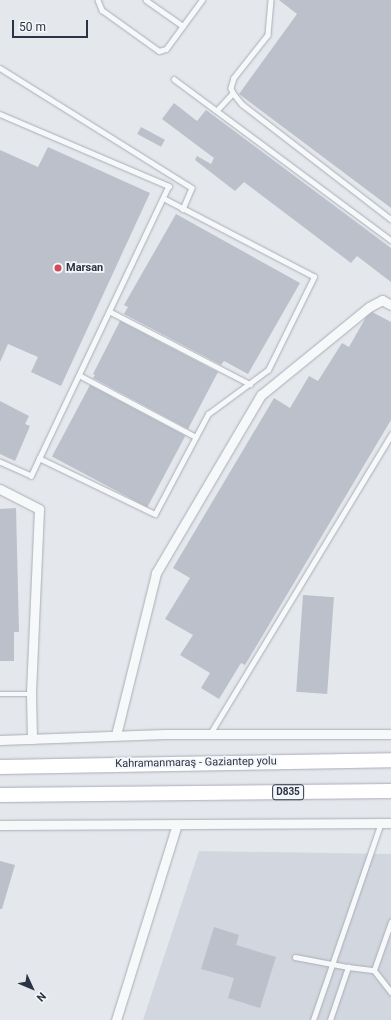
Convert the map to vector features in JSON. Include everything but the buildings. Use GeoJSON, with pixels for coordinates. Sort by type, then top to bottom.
{"type":"FeatureCollection","features":[{"type":"Feature","properties":{"kind":"highway","name":"Kahramanmaraş - Gaziantep yolu"},"geometry":{"type":"LineString","coordinates":[[0,767],[391,760]]}},
{"type":"Feature","properties":{"kind":"highway","name":"D835"},"geometry":{"type":"LineString","coordinates":[[0,795],[391,791]]}},
{"type":"Feature","properties":{"kind":"street"},"geometry":{"type":"LineString","coordinates":[[116,736],[156,573],[261,395],[369,307],[382,300],[391,305]]}},
{"type":"Feature","properties":{"kind":"street"},"geometry":{"type":"LineString","coordinates":[[0,489],[39,509],[31,694],[32,739]]}},
{"type":"Feature","properties":{"kind":"street"},"geometry":{"type":"LineString","coordinates":[[0,740],[210,734],[391,734]]}},
{"type":"Feature","properties":{"kind":"street"},"geometry":{"type":"LineString","coordinates":[[0,825],[391,823]]}},
{"type":"Feature","properties":{"kind":"street"},"geometry":{"type":"LineString","coordinates":[[116,1020],[177,824]]}},
{"type":"Feature","properties":{"kind":"lane"},"geometry":{"type":"LineString","coordinates":[[98,0],[102,10],[159,51],[166,49],[202,0]]}},
{"type":"Feature","properties":{"kind":"lane"},"geometry":{"type":"LineString","coordinates":[[146,0],[183,26]]}},
{"type":"Feature","properties":{"kind":"lane"},"geometry":{"type":"LineString","coordinates":[[271,0],[268,35],[234,78],[231,88],[233,94],[242,104],[391,219]]}},
{"type":"Feature","properties":{"kind":"lane"},"geometry":{"type":"LineString","coordinates":[[0,68],[192,188],[183,209]]}},
{"type":"Feature","properties":{"kind":"lane"},"geometry":{"type":"LineString","coordinates":[[174,79],[391,240]]}},
{"type":"Feature","properties":{"kind":"lane"},"geometry":{"type":"LineString","coordinates":[[217,110],[233,94]]}},
{"type":"Feature","properties":{"kind":"lane"},"geometry":{"type":"LineString","coordinates":[[0,114],[170,186],[30,476],[0,462]]}},
{"type":"Feature","properties":{"kind":"lane"},"geometry":{"type":"LineString","coordinates":[[39,458],[156,514],[208,414],[268,370],[314,277],[164,198]]}},
{"type":"Feature","properties":{"kind":"lane"},"geometry":{"type":"LineString","coordinates":[[109,311],[250,384]]}},
{"type":"Feature","properties":{"kind":"lane"},"geometry":{"type":"LineString","coordinates":[[79,375],[196,437]]}},
{"type":"Feature","properties":{"kind":"lane"},"geometry":{"type":"LineString","coordinates":[[210,734],[391,435]]}},
{"type":"Feature","properties":{"kind":"lane"},"geometry":{"type":"LineString","coordinates":[[0,694],[31,694]]}},
{"type":"Feature","properties":{"kind":"lane"},"geometry":{"type":"LineString","coordinates":[[313,1020],[330,965],[381,823]]}},
{"type":"Feature","properties":{"kind":"lane"},"geometry":{"type":"LineString","coordinates":[[374,970],[391,922]]}},
{"type":"Feature","properties":{"kind":"lane"},"geometry":{"type":"LineString","coordinates":[[295,957],[330,965],[374,970],[391,992]]}},
{"type":"Feature","properties":{"kind":"lane"},"geometry":{"type":"LineString","coordinates":[[330,1020],[348,967]]}},
{"type":"Feature","properties":{"kind":"shaded area"},"geometry":{"type":"Polygon","coordinates":[[[199,851],[391,854],[391,1020],[143,1020],[199,851]]]}},
{"type":"Feature","properties":{"kind":"place","name":"Marsan"},"geometry":{"type":"Point","coordinates":[58,268]}}]}
